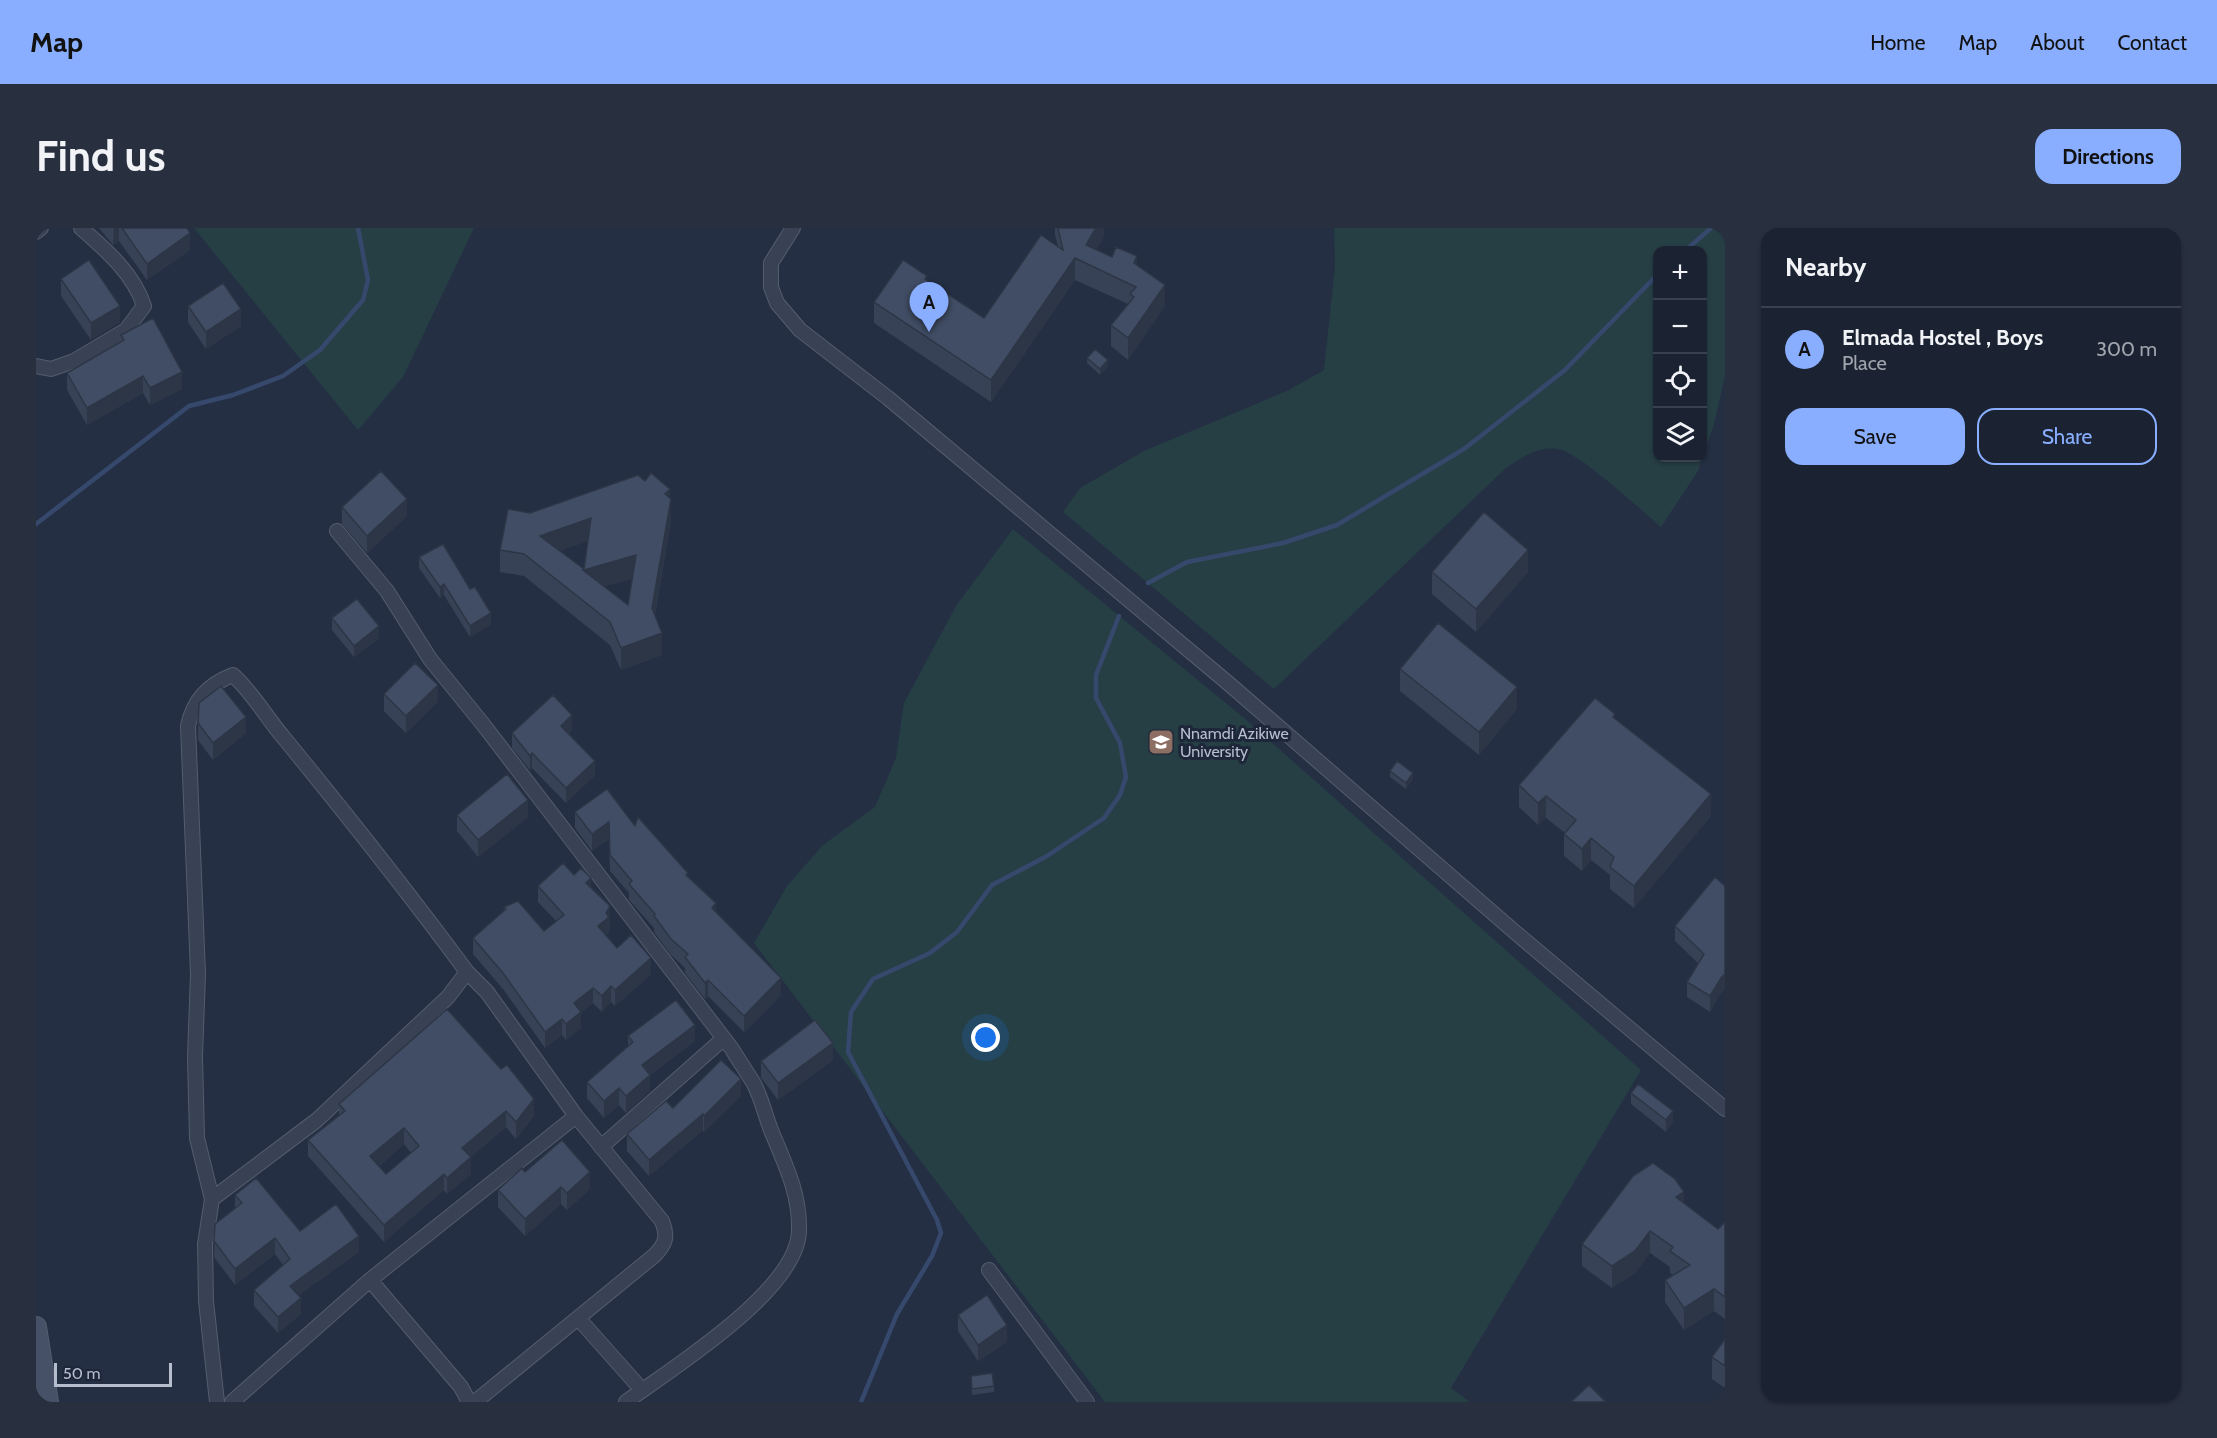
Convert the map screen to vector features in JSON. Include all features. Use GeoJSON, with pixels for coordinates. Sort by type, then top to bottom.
{"type":"FeatureCollection","features":[{"type":"Feature","properties":{"kind":"street"},"geometry":{"type":"LineString","coordinates":[[36,232],[41,228]]}},
{"type":"Feature","properties":{"kind":"street"},"geometry":{"type":"LineString","coordinates":[[36,366],[51,369],[74,361],[126,330],[144,306],[140,293],[112,255],[81,228]]}},
{"type":"Feature","properties":{"kind":"street"},"geometry":{"type":"LineString","coordinates":[[793,228],[771,263],[771,287],[777,303],[800,330],[888,398],[1228,683],[1516,933],[1725,1109]]}},
{"type":"Feature","properties":{"kind":"street"},"geometry":{"type":"LineString","coordinates":[[337,531],[387,591],[430,659],[482,723],[723,1039],[755,1086],[765,1118],[794,1184],[800,1232],[790,1263],[741,1316],[626,1402]]}},
{"type":"Feature","properties":{"kind":"street"},"geometry":{"type":"LineString","coordinates":[[217,1402],[206,1301],[205,1255],[212,1199],[197,1138],[195,1057],[198,974],[188,726],[192,707],[218,680],[233,675],[244,684],[282,737],[342,807],[467,972],[487,992],[576,1116],[662,1221],[667,1233],[665,1244],[655,1255],[475,1402]]}},
{"type":"Feature","properties":{"kind":"street"},"geometry":{"type":"LineString","coordinates":[[212,1199],[317,1120],[448,997],[467,972]]}},
{"type":"Feature","properties":{"kind":"street"},"geometry":{"type":"LineString","coordinates":[[601,1147],[723,1039]]}},
{"type":"Feature","properties":{"kind":"street"},"geometry":{"type":"LineString","coordinates":[[232,1402],[370,1280],[576,1116]]}},
{"type":"Feature","properties":{"kind":"street"},"geometry":{"type":"LineString","coordinates":[[989,1270],[1087,1402]]}},
{"type":"Feature","properties":{"kind":"street"},"geometry":{"type":"LineString","coordinates":[[370,1280],[461,1387],[469,1402]]}},
{"type":"Feature","properties":{"kind":"street"},"geometry":{"type":"LineString","coordinates":[[578,1318],[642,1390]]}},
{"type":"Feature","properties":{"kind":"street"},"geometry":{"type":"LineString","coordinates":[[36,1327],[48,1402]]}},
{"type":"Feature","properties":{"kind":"green space"},"geometry":{"type":"Polygon","coordinates":[[[194,228],[474,228],[403,377],[358,430],[194,228]]]}},
{"type":"Feature","properties":{"kind":"green space"},"geometry":{"type":"Polygon","coordinates":[[[1334,228],[1725,228],[1725,376],[1707,445],[1707,246],[1653,246],[1653,462],[1701,462],[1698,471],[1661,527],[1595,471],[1568,453],[1558,449],[1544,449],[1531,453],[1507,467],[1274,689],[1063,512],[1080,488],[1144,451],[1289,390],[1324,370],[1335,266],[1334,228]]]}},
{"type":"Feature","properties":{"kind":"green space"},"geometry":{"type":"Polygon","coordinates":[[[1013,529],[1243,717],[1641,1070],[1451,1388],[1470,1402],[1105,1402],[754,943],[787,886],[823,845],[875,807],[896,758],[904,703],[956,606],[1013,529]]]}},
{"type":"Feature","properties":{"kind":"building"},"geometry":{"type":"Polygon","coordinates":[[[122,228],[187,228],[190,233],[147,264],[122,228]]]}},
{"type":"Feature","properties":{"kind":"building"},"geometry":{"type":"Polygon","coordinates":[[[1058,228],[1096,228],[1086,245],[1112,257],[1116,247],[1137,256],[1134,263],[1165,285],[1128,338],[1111,325],[1134,297],[1130,294],[1136,287],[1075,258],[991,380],[874,302],[903,260],[927,276],[925,279],[984,318],[1041,235],[1063,250],[1058,228]]]}},
{"type":"Feature","properties":{"kind":"building"},"geometry":{"type":"Polygon","coordinates":[[[89,260],[120,306],[91,323],[61,279],[89,260]]]}},
{"type":"Feature","properties":{"kind":"building"},"geometry":{"type":"Polygon","coordinates":[[[223,283],[241,309],[206,332],[188,306],[223,283]]]}},
{"type":"Feature","properties":{"kind":"building"},"geometry":{"type":"Polygon","coordinates":[[[153,318],[182,372],[150,388],[143,376],[87,408],[67,373],[124,340],[121,335],[153,318]]]}},
{"type":"Feature","properties":{"kind":"building"},"geometry":{"type":"Polygon","coordinates":[[[1095,349],[1108,360],[1100,369],[1087,358],[1095,349]]]}},
{"type":"Feature","properties":{"kind":"building"},"geometry":{"type":"Polygon","coordinates":[[[381,471],[407,499],[367,536],[342,507],[381,471]]]}},
{"type":"Feature","properties":{"kind":"building"},"geometry":{"type":"Polygon","coordinates":[[[651,473],[670,489],[665,494],[671,499],[652,608],[662,633],[621,648],[610,622],[524,554],[500,550],[508,509],[530,513],[638,475],[645,481],[651,473]],[[591,518],[540,536],[584,569],[591,518]],[[636,555],[584,570],[583,570],[628,605],[636,555]]]}},
{"type":"Feature","properties":{"kind":"building"},"geometry":{"type":"Polygon","coordinates":[[[1484,512],[1528,550],[1476,609],[1432,572],[1484,512]]]}},
{"type":"Feature","properties":{"kind":"building"},"geometry":{"type":"Polygon","coordinates":[[[443,544],[470,589],[475,587],[491,613],[470,626],[444,584],[440,587],[419,557],[443,544]]]}},
{"type":"Feature","properties":{"kind":"building"},"geometry":{"type":"Polygon","coordinates":[[[357,599],[379,626],[354,646],[332,618],[357,599]]]}},
{"type":"Feature","properties":{"kind":"building"},"geometry":{"type":"Polygon","coordinates":[[[1438,623],[1517,687],[1479,732],[1400,669],[1438,623]]]}},
{"type":"Feature","properties":{"kind":"building"},"geometry":{"type":"Polygon","coordinates":[[[415,663],[438,685],[406,716],[384,694],[415,663]]]}},
{"type":"Feature","properties":{"kind":"building"},"geometry":{"type":"Polygon","coordinates":[[[221,686],[246,717],[213,743],[198,723],[199,703],[221,686]]]}},
{"type":"Feature","properties":{"kind":"building"},"geometry":{"type":"Polygon","coordinates":[[[553,695],[572,715],[561,726],[595,761],[566,788],[532,753],[530,756],[512,733],[553,695]]]}},
{"type":"Feature","properties":{"kind":"building"},"geometry":{"type":"Polygon","coordinates":[[[1595,698],[1615,714],[1613,717],[1711,794],[1634,886],[1610,867],[1614,857],[1591,838],[1582,849],[1564,834],[1576,820],[1546,796],[1538,803],[1519,785],[1595,698]]]}},
{"type":"Feature","properties":{"kind":"building"},"geometry":{"type":"Polygon","coordinates":[[[1397,761],[1413,773],[1406,783],[1390,771],[1397,761]]]}},
{"type":"Feature","properties":{"kind":"building"},"geometry":{"type":"Polygon","coordinates":[[[507,774],[528,800],[478,840],[457,815],[507,774]]]}},
{"type":"Feature","properties":{"kind":"building"},"geometry":{"type":"Polygon","coordinates":[[[607,789],[635,826],[638,817],[688,873],[686,875],[716,903],[712,908],[781,978],[744,1016],[708,980],[705,983],[685,957],[688,954],[671,939],[654,916],[655,914],[629,884],[632,881],[610,855],[609,822],[592,834],[575,812],[607,789]]]}},
{"type":"Feature","properties":{"kind":"building"},"geometry":{"type":"Polygon","coordinates":[[[563,863],[574,875],[581,868],[591,878],[586,883],[610,906],[606,913],[609,917],[598,926],[617,948],[631,935],[651,958],[615,990],[611,986],[602,996],[593,988],[574,1003],[581,1012],[566,1024],[562,1019],[545,1032],[503,973],[473,938],[506,909],[504,907],[518,901],[544,931],[564,915],[538,886],[563,863]]]}},
{"type":"Feature","properties":{"kind":"building"},"geometry":{"type":"Polygon","coordinates":[[[1715,877],[1725,886],[1725,974],[1710,996],[1687,982],[1704,954],[1675,926],[1715,877]]]}},
{"type":"Feature","properties":{"kind":"building"},"geometry":{"type":"Polygon","coordinates":[[[676,1000],[695,1025],[642,1065],[650,1075],[626,1096],[619,1088],[604,1101],[587,1082],[633,1042],[628,1036],[676,1000]]]}},
{"type":"Feature","properties":{"kind":"building"},"geometry":{"type":"Polygon","coordinates":[[[447,1009],[501,1069],[507,1065],[534,1099],[516,1122],[506,1111],[462,1148],[471,1157],[447,1178],[444,1174],[384,1225],[308,1140],[345,1111],[339,1104],[447,1009]],[[404,1128],[370,1156],[386,1174],[419,1146],[404,1128]]]}},
{"type":"Feature","properties":{"kind":"building"},"geometry":{"type":"Polygon","coordinates":[[[815,1020],[833,1043],[778,1083],[761,1061],[815,1020]]]}},
{"type":"Feature","properties":{"kind":"building"},"geometry":{"type":"Polygon","coordinates":[[[721,1060],[741,1079],[704,1116],[703,1114],[649,1160],[627,1134],[666,1101],[673,1108],[721,1060]]]}},
{"type":"Feature","properties":{"kind":"building"},"geometry":{"type":"Polygon","coordinates":[[[1638,1084],[1673,1111],[1666,1120],[1631,1093],[1638,1084]]]}},
{"type":"Feature","properties":{"kind":"building"},"geometry":{"type":"Polygon","coordinates":[[[562,1140],[590,1172],[567,1193],[561,1187],[525,1219],[498,1190],[522,1168],[525,1172],[562,1140]]]}},
{"type":"Feature","properties":{"kind":"building"},"geometry":{"type":"Polygon","coordinates":[[[1653,1163],[1675,1179],[1684,1192],[1676,1197],[1718,1229],[1725,1222],[1725,1297],[1714,1289],[1684,1308],[1665,1280],[1690,1265],[1670,1251],[1673,1247],[1650,1231],[1635,1251],[1612,1266],[1582,1244],[1633,1176],[1653,1163]]]}},
{"type":"Feature","properties":{"kind":"building"},"geometry":{"type":"Polygon","coordinates":[[[256,1178],[300,1231],[336,1204],[359,1236],[290,1286],[301,1298],[278,1317],[254,1290],[290,1259],[275,1238],[235,1269],[214,1241],[215,1224],[242,1203],[235,1195],[256,1178]]]}},
{"type":"Feature","properties":{"kind":"building"},"geometry":{"type":"Polygon","coordinates":[[[987,1295],[1007,1325],[978,1345],[958,1315],[987,1295]]]}},
{"type":"Feature","properties":{"kind":"building"},"geometry":{"type":"Polygon","coordinates":[[[1725,1339],[1725,1366],[1712,1357],[1725,1339]]]}},
{"type":"Feature","properties":{"kind":"building"},"geometry":{"type":"Polygon","coordinates":[[[992,1373],[994,1386],[972,1389],[971,1376],[992,1373]]]}},
{"type":"Feature","properties":{"kind":"building"},"geometry":{"type":"Polygon","coordinates":[[[1589,1385],[1606,1402],[1572,1401],[1589,1385]]]}},
{"type":"Feature","properties":{"kind":"waterway"},"geometry":{"type":"LineString","coordinates":[[36,524],[189,406],[233,395],[283,376],[320,350],[363,300],[368,280],[358,228]]}},
{"type":"Feature","properties":{"kind":"waterway"},"geometry":{"type":"LineString","coordinates":[[1691,246],[1711,228]]}},
{"type":"Feature","properties":{"kind":"waterway"},"geometry":{"type":"LineString","coordinates":[[1148,583],[1187,562],[1283,543],[1337,525],[1464,449],[1565,370],[1653,279]]}},
{"type":"Feature","properties":{"kind":"waterway"},"geometry":{"type":"LineString","coordinates":[[861,1402],[897,1314],[932,1256],[941,1233],[937,1220],[848,1052],[851,1012],[873,979],[930,953],[957,932],[992,885],[1047,856],[1104,818],[1120,795],[1126,777],[1120,743],[1096,698],[1096,675],[1119,616]]}},
{"type":"Feature","properties":{"kind":"place","name":"Elmada Hostel , Boys"},"geometry":{"type":"Point","coordinates":[929,332]}},
{"type":"Feature","properties":{"kind":"place","name":"Nnamdi Azikiwe University"},"geometry":{"type":"Point","coordinates":[1161,742]}}]}
